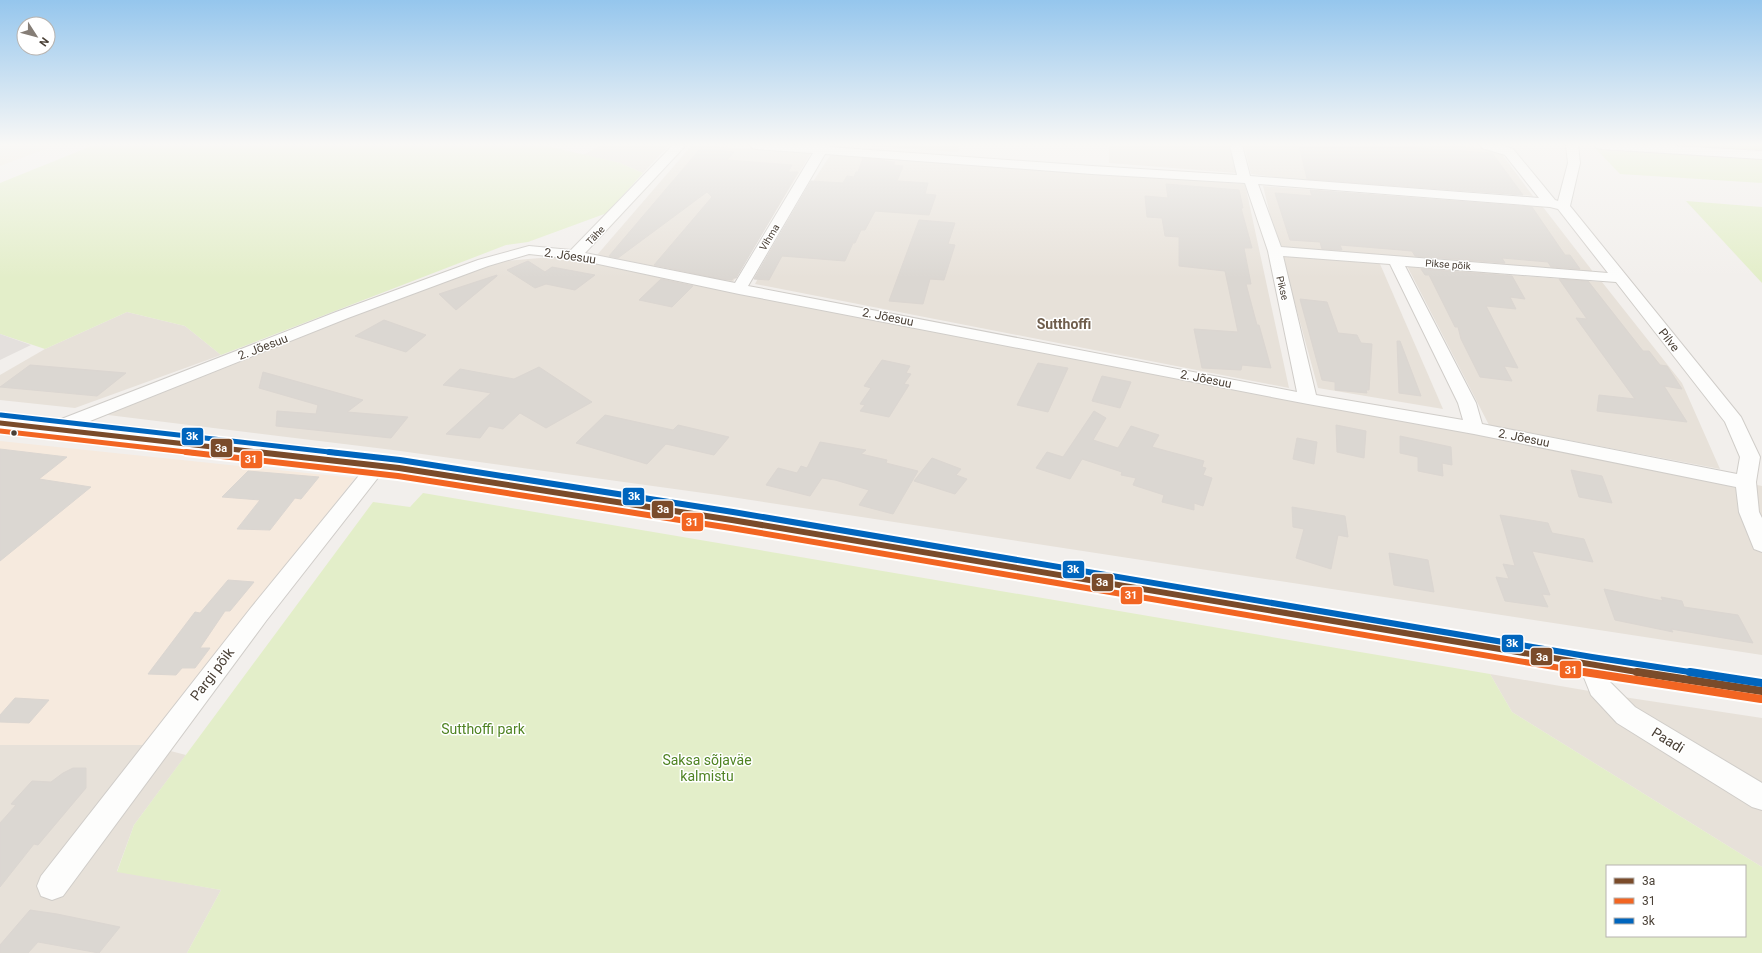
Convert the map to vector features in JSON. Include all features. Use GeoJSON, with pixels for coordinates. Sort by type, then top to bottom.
{"type":"FeatureCollection","features":[{"type":"Feature","properties":{"kind":"street","name":"Tähe"},"geometry":{"type":"LineString","coordinates":[[576,255],[638,189]]}},
{"type":"Feature","properties":{"kind":"street","name":"Vihma"},"geometry":{"type":"LineString","coordinates":[[739,289],[797,189]]}},
{"type":"Feature","properties":{"kind":"street","name":"Pikse"},"geometry":{"type":"LineString","coordinates":[[1251,189],[1275,251],[1308,399]]}},
{"type":"Feature","properties":{"kind":"street"},"geometry":{"type":"LineString","coordinates":[[1377,189],[1557,204],[1563,189]]}},
{"type":"Feature","properties":{"kind":"street","name":"Pilve"},"geometry":{"type":"LineString","coordinates":[[1544,189],[1620,278],[1734,421],[1750,457],[1746,482],[1749,512],[1762,544]]}},
{"type":"Feature","properties":{"kind":"street","name":"2. Jõesuu"},"geometry":{"type":"LineString","coordinates":[[53,429],[342,315],[483,263],[529,250],[576,255],[739,289],[1308,399],[1474,428],[1746,482]]}},
{"type":"Feature","properties":{"kind":"street","name":"Pikse põik"},"geometry":{"type":"LineString","coordinates":[[1275,251],[1620,278]]}},
{"type":"Feature","properties":{"kind":"street"},"geometry":{"type":"LineString","coordinates":[[1395,260],[1467,403],[1474,428]]}},
{"type":"Feature","properties":{"kind":"street"},"geometry":{"type":"LineString","coordinates":[[0,423],[377,466],[732,520],[1591,665],[1762,691]]}},
{"type":"Feature","properties":{"kind":"street","name":"Pargi põik"},"geometry":{"type":"LineString","coordinates":[[52,886],[253,621],[377,466]]}},
{"type":"Feature","properties":{"kind":"street","name":"Paadi"},"geometry":{"type":"LineString","coordinates":[[1591,665],[1600,688],[1626,715],[1762,798]]}},
{"type":"Feature","properties":{"kind":"shaded area"},"geometry":{"type":"Polygon","coordinates":[[[654,189],[789,189],[733,282],[659,269],[599,257],[597,255],[654,189]]]}},
{"type":"Feature","properties":{"kind":"shaded area"},"geometry":{"type":"Polygon","coordinates":[[[808,189],[1246,189],[1289,388],[755,284],[797,206],[808,189]]]}},
{"type":"Feature","properties":{"kind":"shaded area"},"geometry":{"type":"Polygon","coordinates":[[[1264,189],[1309,189],[1543,207],[1594,273],[1278,247],[1264,189]]]}},
{"type":"Feature","properties":{"kind":"shaded area"},"geometry":{"type":"Polygon","coordinates":[[[1440,189],[1528,189],[1533,196],[1440,189]]]}},
{"type":"Feature","properties":{"kind":"shaded area"},"geometry":{"type":"Polygon","coordinates":[[[575,255],[1762,486],[1762,655],[718,495],[393,450],[100,414],[483,263],[575,255]]]}},
{"type":"Feature","properties":{"kind":"shaded area"},"geometry":{"type":"Polygon","coordinates":[[[1282,256],[1380,264],[1443,409],[1318,388],[1282,256]]]}},
{"type":"Feature","properties":{"kind":"shaded area"},"geometry":{"type":"Polygon","coordinates":[[[1405,262],[1497,270],[1500,274],[1602,282],[1682,383],[1720,469],[1489,425],[1405,262]]]}},
{"type":"Feature","properties":{"kind":"shaded area"},"geometry":{"type":"Polygon","coordinates":[[[127,312],[185,326],[221,355],[75,408],[0,400],[0,375],[45,349],[127,312]]]}},
{"type":"Feature","properties":{"kind":"shaded area"},"geometry":{"type":"Polygon","coordinates":[[[0,334],[31,345],[0,360],[0,334]]]}},
{"type":"Feature","properties":{"kind":"shaded area"},"geometry":{"type":"Polygon","coordinates":[[[0,441],[355,478],[147,745],[0,745],[0,441]]]}},
{"type":"Feature","properties":{"kind":"shaded area"},"geometry":{"type":"Polygon","coordinates":[[[1490,674],[1630,698],[1762,718],[1762,867],[1512,712],[1490,674]]]}},
{"type":"Feature","properties":{"kind":"shaded area"},"geometry":{"type":"Polygon","coordinates":[[[0,745],[147,745],[186,755],[134,825],[117,871],[221,890],[187,953],[0,953],[0,745]]]}},
{"type":"Feature","properties":{"kind":"green space"},"geometry":{"type":"Polygon","coordinates":[[[0,189],[628,189],[607,213],[528,242],[506,245],[221,355],[185,326],[127,312],[45,349],[0,334],[0,189]]]}},
{"type":"Feature","properties":{"kind":"green space"},"geometry":{"type":"Polygon","coordinates":[[[1686,201],[1762,207],[1762,283],[1686,201]]]}},
{"type":"Feature","properties":{"kind":"green space","name":"Saksa sõjaväe kalmistu"},"geometry":{"type":"Polygon","coordinates":[[[423,493],[1490,674],[1512,712],[1762,867],[1762,953],[187,953],[221,890],[117,872],[134,825],[373,502],[410,507],[423,493]]]}},
{"type":"Feature","properties":{"kind":"building"},"geometry":{"type":"Polygon","coordinates":[[[666,189],[788,189],[736,278],[733,278],[732,280],[654,265],[712,197],[707,192],[618,258],[609,256],[666,189]]]}},
{"type":"Feature","properties":{"kind":"building"},"geometry":{"type":"Polygon","coordinates":[[[806,189],[926,189],[925,194],[936,195],[929,215],[875,211],[865,230],[861,230],[855,243],[853,243],[845,261],[782,256],[769,280],[754,279],[806,189]]]}},
{"type":"Feature","properties":{"kind":"building"},"geometry":{"type":"Polygon","coordinates":[[[1167,189],[1239,190],[1243,208],[1241,208],[1252,248],[1244,248],[1251,284],[1246,284],[1271,368],[1242,365],[1241,370],[1202,368],[1194,329],[1238,332],[1225,271],[1179,266],[1179,237],[1165,236],[1162,218],[1147,217],[1145,196],[1168,198],[1167,189]]]}},
{"type":"Feature","properties":{"kind":"building"},"geometry":{"type":"Polygon","coordinates":[[[1448,189],[1519,189],[1523,195],[1448,189]]]}},
{"type":"Feature","properties":{"kind":"building"},"geometry":{"type":"Polygon","coordinates":[[[1310,190],[1532,207],[1565,255],[1570,255],[1580,269],[1551,267],[1548,262],[1502,258],[1505,263],[1415,256],[1412,251],[1340,245],[1342,250],[1322,249],[1320,242],[1290,240],[1275,193],[1312,196],[1310,190]]]}},
{"type":"Feature","properties":{"kind":"building"},"geometry":{"type":"Polygon","coordinates":[[[919,220],[955,223],[948,244],[955,245],[944,280],[930,279],[923,304],[889,301],[919,220]]]}},
{"type":"Feature","properties":{"kind":"building"},"geometry":{"type":"Polygon","coordinates":[[[528,261],[545,272],[552,267],[595,275],[575,290],[546,284],[535,288],[507,270],[528,261]]]}},
{"type":"Feature","properties":{"kind":"building"},"geometry":{"type":"Polygon","coordinates":[[[1421,269],[1512,276],[1525,299],[1510,297],[1516,309],[1486,306],[1518,368],[1504,366],[1512,381],[1480,377],[1461,339],[1458,327],[1455,327],[1429,275],[1425,275],[1421,269]]]}},
{"type":"Feature","properties":{"kind":"building"},"geometry":{"type":"Polygon","coordinates":[[[497,275],[456,310],[439,294],[497,275]]]}},
{"type":"Feature","properties":{"kind":"building"},"geometry":{"type":"Polygon","coordinates":[[[661,279],[693,286],[672,307],[639,300],[661,279]]]}},
{"type":"Feature","properties":{"kind":"building"},"geometry":{"type":"Polygon","coordinates":[[[1559,279],[1588,281],[1643,351],[1649,351],[1660,365],[1667,366],[1682,389],[1664,386],[1687,422],[1597,411],[1599,395],[1635,399],[1576,318],[1587,319],[1559,279]]]}},
{"type":"Feature","properties":{"kind":"building"},"geometry":{"type":"Polygon","coordinates":[[[1300,299],[1327,302],[1338,333],[1357,335],[1361,343],[1372,344],[1369,390],[1366,390],[1367,393],[1335,390],[1335,382],[1322,380],[1300,299]]]}},
{"type":"Feature","properties":{"kind":"building"},"geometry":{"type":"Polygon","coordinates":[[[384,320],[426,335],[406,352],[355,336],[384,320]]]}},
{"type":"Feature","properties":{"kind":"building"},"geometry":{"type":"Polygon","coordinates":[[[1397,341],[1400,341],[1421,396],[1399,393],[1397,341]]]}},
{"type":"Feature","properties":{"kind":"building"},"geometry":{"type":"Polygon","coordinates":[[[882,360],[910,366],[906,373],[911,374],[904,384],[909,385],[889,417],[860,411],[865,405],[860,404],[871,388],[864,386],[882,360]]]}},
{"type":"Feature","properties":{"kind":"building"},"geometry":{"type":"Polygon","coordinates":[[[1038,363],[1068,368],[1048,412],[1017,405],[1038,363]]]}},
{"type":"Feature","properties":{"kind":"building"},"geometry":{"type":"Polygon","coordinates":[[[30,365],[126,373],[97,396],[0,387],[30,365]]]}},
{"type":"Feature","properties":{"kind":"building"},"geometry":{"type":"Polygon","coordinates":[[[539,367],[592,402],[546,428],[520,413],[503,429],[489,426],[480,438],[446,434],[491,393],[443,385],[460,369],[514,379],[539,367]]]}},
{"type":"Feature","properties":{"kind":"building"},"geometry":{"type":"Polygon","coordinates":[[[263,372],[363,400],[347,412],[408,417],[391,438],[276,426],[277,411],[316,414],[318,405],[259,388],[263,372]]]}},
{"type":"Feature","properties":{"kind":"building"},"geometry":{"type":"Polygon","coordinates":[[[1102,376],[1131,382],[1120,408],[1092,401],[1102,376]]]}},
{"type":"Feature","properties":{"kind":"building"},"geometry":{"type":"Polygon","coordinates":[[[1094,411],[1106,418],[1093,440],[1118,448],[1131,426],[1159,435],[1152,447],[1204,461],[1202,467],[1206,468],[1203,475],[1212,478],[1203,506],[1194,503],[1194,510],[1162,502],[1164,495],[1133,485],[1136,478],[1121,475],[1122,472],[1082,459],[1070,479],[1036,468],[1047,452],[1063,457],[1094,411]]]}},
{"type":"Feature","properties":{"kind":"building"},"geometry":{"type":"Polygon","coordinates":[[[605,415],[673,430],[678,425],[729,437],[714,455],[666,444],[647,464],[576,443],[605,415]]]}},
{"type":"Feature","properties":{"kind":"building"},"geometry":{"type":"Polygon","coordinates":[[[1336,425],[1366,431],[1364,458],[1337,452],[1336,425]]]}},
{"type":"Feature","properties":{"kind":"building"},"geometry":{"type":"Polygon","coordinates":[[[1400,436],[1451,447],[1452,465],[1442,463],[1443,476],[1418,471],[1418,457],[1400,453],[1400,436]]]}},
{"type":"Feature","properties":{"kind":"building"},"geometry":{"type":"Polygon","coordinates":[[[1297,438],[1317,442],[1314,464],[1293,459],[1297,438]]]}},
{"type":"Feature","properties":{"kind":"building"},"geometry":{"type":"Polygon","coordinates":[[[820,442],[866,450],[861,454],[887,460],[886,463],[918,471],[893,514],[859,505],[869,490],[835,480],[822,478],[810,496],[766,485],[778,468],[797,473],[801,466],[807,468],[820,442]]]}},
{"type":"Feature","properties":{"kind":"building"},"geometry":{"type":"Polygon","coordinates":[[[0,449],[67,457],[39,479],[91,487],[0,561],[0,449]]]}},
{"type":"Feature","properties":{"kind":"building"},"geometry":{"type":"Polygon","coordinates":[[[932,458],[961,469],[956,475],[967,479],[955,494],[914,481],[932,458]]]}},
{"type":"Feature","properties":{"kind":"building"},"geometry":{"type":"Polygon","coordinates":[[[1571,470],[1602,476],[1612,503],[1579,497],[1571,470]]]}},
{"type":"Feature","properties":{"kind":"building"},"geometry":{"type":"Polygon","coordinates":[[[248,471],[319,477],[301,499],[295,498],[270,530],[237,529],[260,500],[222,497],[248,471]]]}},
{"type":"Feature","properties":{"kind":"building"},"geometry":{"type":"Polygon","coordinates":[[[1292,507],[1345,516],[1348,537],[1338,535],[1331,569],[1296,558],[1304,529],[1293,527],[1292,507]]]}},
{"type":"Feature","properties":{"kind":"building"},"geometry":{"type":"Polygon","coordinates":[[[1500,515],[1548,523],[1552,533],[1584,539],[1593,562],[1532,551],[1550,595],[1542,594],[1548,607],[1505,601],[1496,577],[1509,579],[1503,564],[1515,566],[1500,515]]]}},
{"type":"Feature","properties":{"kind":"building"},"geometry":{"type":"Polygon","coordinates":[[[1389,553],[1428,560],[1434,592],[1394,585],[1389,553]]]}},
{"type":"Feature","properties":{"kind":"building"},"geometry":{"type":"Polygon","coordinates":[[[228,580],[254,582],[230,611],[225,611],[200,648],[210,648],[195,668],[182,668],[176,675],[148,674],[195,612],[200,613],[228,580]]]}},
{"type":"Feature","properties":{"kind":"building"},"geometry":{"type":"Polygon","coordinates":[[[1604,589],[1663,601],[1661,597],[1682,601],[1684,607],[1738,615],[1753,643],[1671,629],[1673,632],[1615,620],[1604,589]]]}},
{"type":"Feature","properties":{"kind":"building"},"geometry":{"type":"Polygon","coordinates":[[[15,698],[49,700],[29,723],[0,722],[0,715],[15,698]]]}},
{"type":"Feature","properties":{"kind":"building"},"geometry":{"type":"Polygon","coordinates":[[[73,768],[86,768],[86,788],[38,845],[34,844],[0,887],[0,823],[16,805],[11,804],[32,781],[51,782],[73,768]]]}},
{"type":"Feature","properties":{"kind":"building"},"geometry":{"type":"Polygon","coordinates":[[[30,910],[120,927],[99,953],[38,942],[28,953],[0,953],[0,945],[30,910]]]}},
{"type":"Feature","properties":{"kind":"transit line","name":"3k"},"geometry":{"type":"LineString","coordinates":[[1,415],[400,460],[733,512],[1592,657],[1762,683]]}},
{"type":"Feature","properties":{"kind":"transit line","name":"3a"},"geometry":{"type":"LineString","coordinates":[[0,423],[399,468],[732,520],[1591,665],[1762,691]]}},
{"type":"Feature","properties":{"kind":"transit line","name":"31"},"geometry":{"type":"LineString","coordinates":[[0,431],[398,476],[731,528],[1590,673],[1761,699]]}},
{"type":"Feature","properties":{"kind":"district","name":"Sutthoffi"},"geometry":{"type":"Point","coordinates":[1064,324]}},
{"type":"Feature","properties":{"kind":"park label","name":"Sutthoffi park"},"geometry":{"type":"Point","coordinates":[483,729]}}]}
